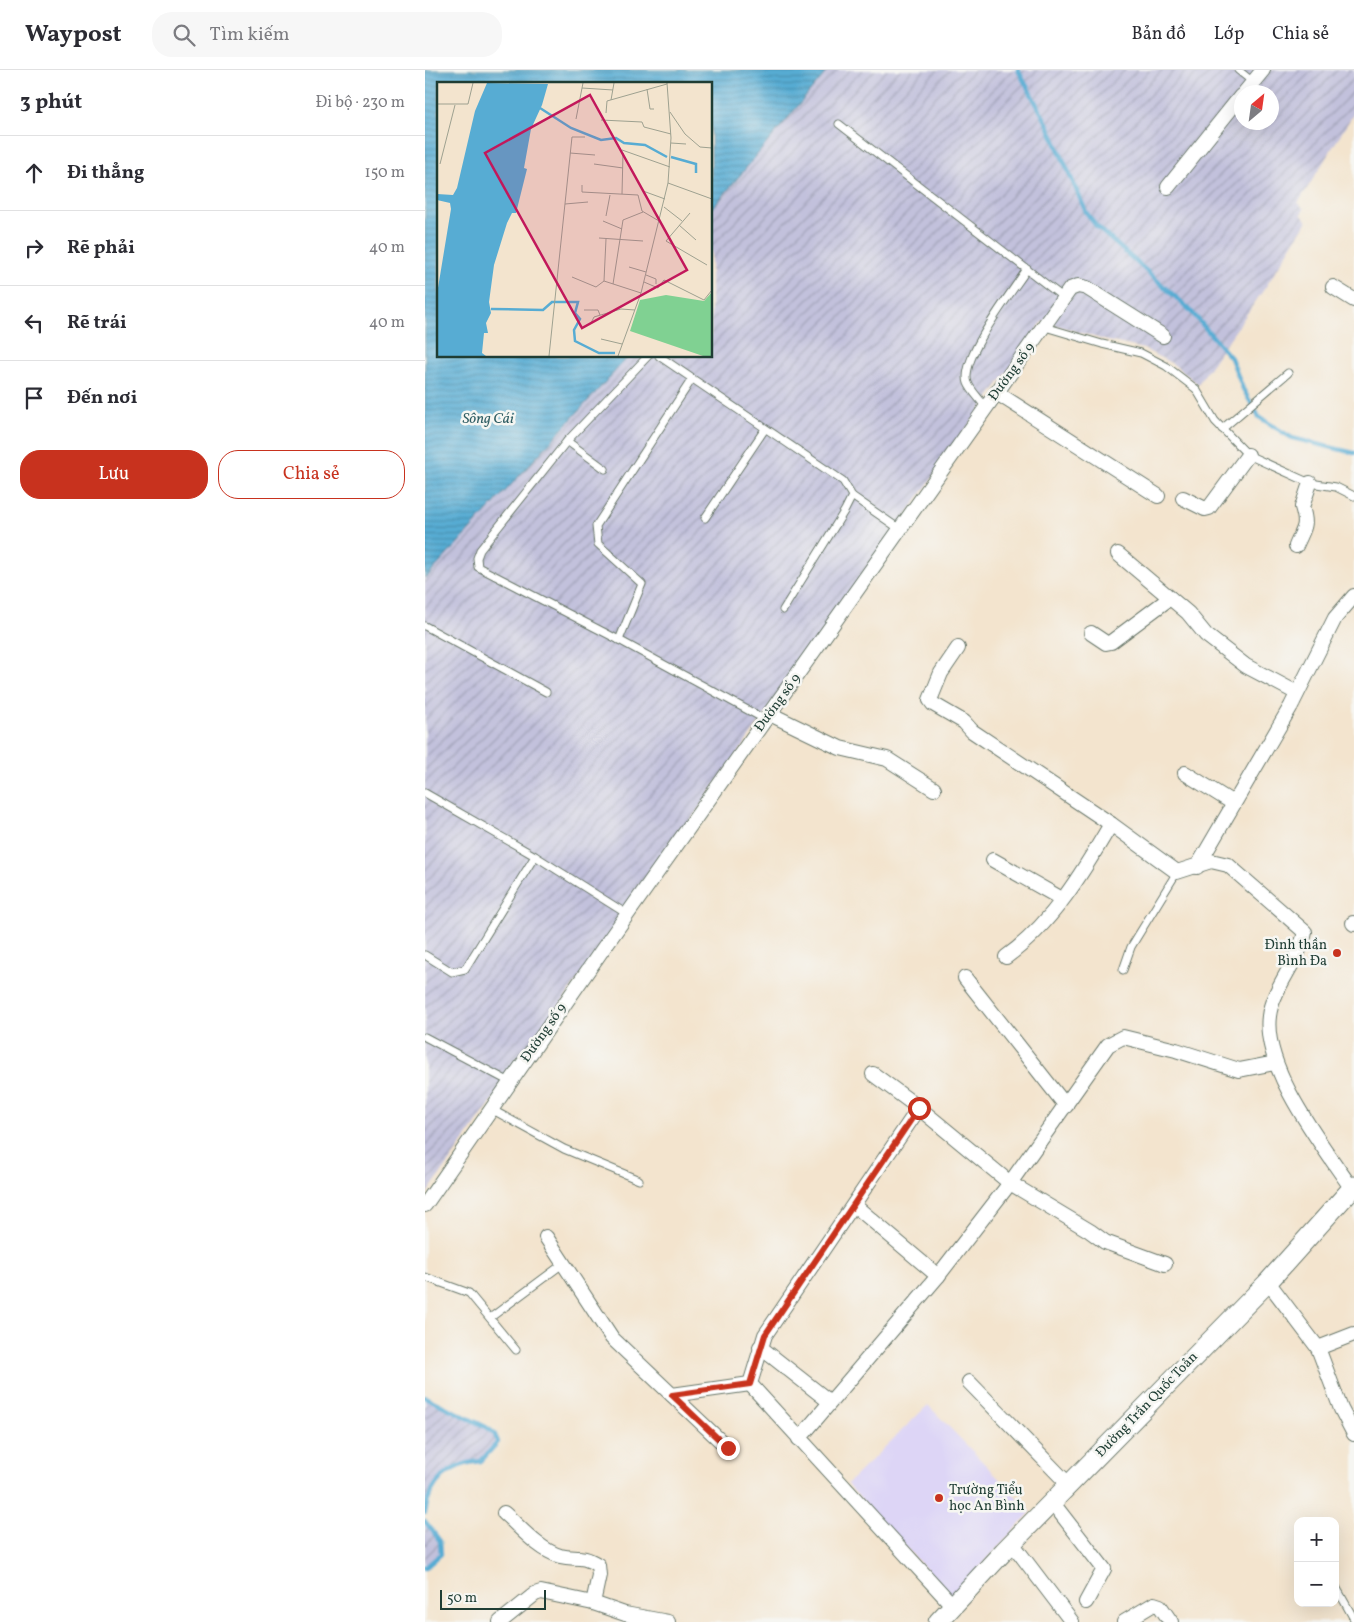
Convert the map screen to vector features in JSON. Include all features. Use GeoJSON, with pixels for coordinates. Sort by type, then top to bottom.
{"type":"FeatureCollection","features":[{"type":"Feature","properties":{"kind":"main road","name":"Đường Trần Quốc Toản"},"geometry":{"type":"LineString","coordinates":[[938,1622],[1012,1543],[1268,1282],[1353,1188]]}},
{"type":"Feature","properties":{"kind":"street"},"geometry":{"type":"LineString","coordinates":[[1251,85],[1263,70]]}},
{"type":"Feature","properties":{"kind":"street"},"geometry":{"type":"LineString","coordinates":[[1169,186],[1234,105]]}},
{"type":"Feature","properties":{"kind":"street","name":"Đường số 9"},"geometry":{"type":"LineString","coordinates":[[425,1205],[627,914],[1045,327],[1070,289],[1078,286],[1087,288],[1163,336]]}},
{"type":"Feature","properties":{"kind":"street"},"geometry":{"type":"LineString","coordinates":[[1333,287],[1354,300]]}},
{"type":"Feature","properties":{"kind":"street"},"geometry":{"type":"LineString","coordinates":[[997,393],[1158,496]]}},
{"type":"Feature","properties":{"kind":"street"},"geometry":{"type":"LineString","coordinates":[[1183,498],[1205,509],[1209,508],[1248,455]]}},
{"type":"Feature","properties":{"kind":"street"},"geometry":{"type":"LineString","coordinates":[[1296,546],[1307,519],[1302,507],[1310,483]]}},
{"type":"Feature","properties":{"kind":"street"},"geometry":{"type":"LineString","coordinates":[[1118,554],[1188,613],[1206,635],[1246,666],[1297,693]]}},
{"type":"Feature","properties":{"kind":"street"},"geometry":{"type":"LineString","coordinates":[[1197,867],[1297,693],[1335,618],[1354,596]]}},
{"type":"Feature","properties":{"kind":"street"},"geometry":{"type":"LineString","coordinates":[[1091,633],[1106,643],[1111,642],[1170,598]]}},
{"type":"Feature","properties":{"kind":"street"},"geometry":{"type":"LineString","coordinates":[[958,648],[941,672],[930,700],[933,704],[964,722],[972,731],[1111,824],[1177,872],[1211,861],[1228,864],[1305,932],[1269,1016],[1275,1063],[1280,1076],[1321,1143],[1353,1188]]}},
{"type":"Feature","properties":{"kind":"street"},"geometry":{"type":"LineString","coordinates":[[768,717],[840,748],[887,759],[934,788]]}},
{"type":"Feature","properties":{"kind":"street"},"geometry":{"type":"LineString","coordinates":[[1185,773],[1233,803]]}},
{"type":"Feature","properties":{"kind":"street"},"geometry":{"type":"LineString","coordinates":[[1006,957],[1030,940],[1087,865],[1111,824]]}},
{"type":"Feature","properties":{"kind":"street"},"geometry":{"type":"LineString","coordinates":[[993,860],[1062,899]]}},
{"type":"Feature","properties":{"kind":"street"},"geometry":{"type":"LineString","coordinates":[[965,978],[1066,1106]]}},
{"type":"Feature","properties":{"kind":"street"},"geometry":{"type":"LineString","coordinates":[[799,1439],[938,1276],[1011,1183],[1108,1045],[1123,1038],[1176,1050],[1239,1070],[1275,1063]]}},
{"type":"Feature","properties":{"kind":"street"},"geometry":{"type":"LineString","coordinates":[[873,1074],[919,1108],[1011,1183],[1105,1242],[1165,1264]]}},
{"type":"Feature","properties":{"kind":"street"},"geometry":{"type":"LineString","coordinates":[[750,1384],[765,1335],[919,1108]]}},
{"type":"Feature","properties":{"kind":"street"},"geometry":{"type":"LineString","coordinates":[[855,1205],[938,1276]]}},
{"type":"Feature","properties":{"kind":"street"},"geometry":{"type":"LineString","coordinates":[[546,1237],[612,1338],[728,1448]]}},
{"type":"Feature","properties":{"kind":"street"},"geometry":{"type":"LineString","coordinates":[[1268,1282],[1318,1348],[1341,1409],[1354,1434]]}},
{"type":"Feature","properties":{"kind":"street"},"geometry":{"type":"LineString","coordinates":[[1318,1348],[1354,1334]]}},
{"type":"Feature","properties":{"kind":"street"},"geometry":{"type":"LineString","coordinates":[[760,1347],[830,1402]]}},
{"type":"Feature","properties":{"kind":"street"},"geometry":{"type":"LineString","coordinates":[[969,1382],[1069,1485]]}},
{"type":"Feature","properties":{"kind":"street"},"geometry":{"type":"LineString","coordinates":[[672,1395],[750,1384]]}},
{"type":"Feature","properties":{"kind":"street"},"geometry":{"type":"LineString","coordinates":[[750,1384],[954,1606]]}},
{"type":"Feature","properties":{"kind":"street"},"geometry":{"type":"LineString","coordinates":[[1053,1502],[1104,1569],[1086,1602]]}},
{"type":"Feature","properties":{"kind":"street"},"geometry":{"type":"LineString","coordinates":[[504,1513],[546,1549],[561,1557],[590,1559],[598,1565],[599,1575],[593,1603]]}},
{"type":"Feature","properties":{"kind":"street"},"geometry":{"type":"LineString","coordinates":[[1012,1543],[1072,1622]]}},
{"type":"Feature","properties":{"kind":"street"},"geometry":{"type":"LineString","coordinates":[[500,1622],[535,1594],[541,1592],[593,1603],[625,1614],[668,1622]]}},
{"type":"Feature","properties":{"kind":"street"},"geometry":{"type":"LineString","coordinates":[[1125,1622],[1154,1604],[1160,1606],[1171,1622]]}},
{"type":"Feature","properties":{"kind":"lane"},"geometry":{"type":"LineString","coordinates":[[1238,70],[1248,85]]}},
{"type":"Feature","properties":{"kind":"lane"},"geometry":{"type":"LineString","coordinates":[[839,124],[1064,298]]}},
{"type":"Feature","properties":{"kind":"lane"},"geometry":{"type":"LineString","coordinates":[[986,408],[968,382],[968,369],[973,350],[1027,269]]}},
{"type":"Feature","properties":{"kind":"lane"},"geometry":{"type":"LineString","coordinates":[[1045,327],[1101,344],[1141,353],[1166,366],[1196,389],[1215,421],[1248,455],[1310,483],[1336,487],[1353,494]]}},
{"type":"Feature","properties":{"kind":"lane"},"geometry":{"type":"LineString","coordinates":[[646,358],[567,441],[480,550],[477,558],[479,567],[768,717]]}},
{"type":"Feature","properties":{"kind":"lane"},"geometry":{"type":"LineString","coordinates":[[662,358],[843,481],[852,496],[901,530]]}},
{"type":"Feature","properties":{"kind":"lane"},"geometry":{"type":"LineString","coordinates":[[1222,428],[1288,373]]}},
{"type":"Feature","properties":{"kind":"lane"},"geometry":{"type":"LineString","coordinates":[[619,640],[642,584],[597,544],[596,526],[692,379]]}},
{"type":"Feature","properties":{"kind":"lane"},"geometry":{"type":"LineString","coordinates":[[705,518],[765,429]]}},
{"type":"Feature","properties":{"kind":"lane"},"geometry":{"type":"LineString","coordinates":[[567,441],[605,469]]}},
{"type":"Feature","properties":{"kind":"lane"},"geometry":{"type":"LineString","coordinates":[[783,610],[852,496]]}},
{"type":"Feature","properties":{"kind":"lane"},"geometry":{"type":"LineString","coordinates":[[425,626],[546,692]]}},
{"type":"Feature","properties":{"kind":"lane"},"geometry":{"type":"LineString","coordinates":[[425,793],[535,856],[627,914]]}},
{"type":"Feature","properties":{"kind":"lane"},"geometry":{"type":"LineString","coordinates":[[425,955],[452,972],[465,969],[535,856]]}},
{"type":"Feature","properties":{"kind":"lane"},"geometry":{"type":"LineString","coordinates":[[1123,970],[1131,947],[1177,872]]}},
{"type":"Feature","properties":{"kind":"lane"},"geometry":{"type":"LineString","coordinates":[[425,1038],[510,1082]]}},
{"type":"Feature","properties":{"kind":"lane"},"geometry":{"type":"LineString","coordinates":[[491,1109],[564,1149],[639,1180]]}},
{"type":"Feature","properties":{"kind":"lane"},"geometry":{"type":"LineString","coordinates":[[490,1318],[564,1263]]}},
{"type":"Feature","properties":{"kind":"lane"},"geometry":{"type":"LineString","coordinates":[[425,1277],[469,1293],[516,1350]]}},
{"type":"Feature","properties":{"kind":"lane"},"geometry":{"type":"LineString","coordinates":[[1339,1592],[1354,1619]]}},
{"type":"Feature","properties":{"kind":"shaded area"},"geometry":{"type":"Polygon","coordinates":[[[828,70],[1354,70],[1354,113],[1298,203],[1304,209],[1301,214],[1307,221],[1267,285],[1198,384],[1173,364],[1144,349],[1104,340],[1043,321],[425,1196],[425,579],[627,358],[713,358],[713,208],[828,70]]]}},
{"type":"Feature","properties":{"kind":"shaded area"},"geometry":{"type":"Polygon","coordinates":[[[425,1397],[486,1427],[494,1433],[498,1442],[481,1461],[464,1462],[449,1471],[428,1497],[425,1513],[425,1397]]]}},
{"type":"Feature","properties":{"kind":"shaded area","name":"Trường Tiểu học An Bình"},"geometry":{"type":"Polygon","coordinates":[[[928,1405],[1031,1512],[952,1597],[847,1484],[928,1405]]]}},
{"type":"Feature","properties":{"kind":"shaded area"},"geometry":{"type":"Polygon","coordinates":[[[425,1521],[440,1541],[441,1554],[425,1568],[425,1521]]]}},
{"type":"Feature","properties":{"kind":"water","name":"Sông Cái"},"geometry":{"type":"Polygon","coordinates":[[[425,70],[828,70],[713,208],[713,82],[437,82],[437,358],[627,358],[425,579],[425,70]]]}},
{"type":"Feature","properties":{"kind":"waterway"},"geometry":{"type":"LineString","coordinates":[[1018,70],[1048,125],[1086,212],[1096,226],[1189,309],[1231,358],[1243,389],[1259,417],[1292,438],[1354,453]]}},
{"type":"Feature","properties":{"kind":"waterway"},"geometry":{"type":"LineString","coordinates":[[425,1397],[486,1427],[494,1433],[498,1442],[481,1461],[459,1466],[443,1476],[431,1492],[425,1513]]}},
{"type":"Feature","properties":{"kind":"waterway"},"geometry":{"type":"LineString","coordinates":[[425,1521],[440,1541],[441,1554],[425,1568]]}},
{"type":"Feature","properties":{"kind":"place","name":"Đình thần Bình Đa"},"geometry":{"type":"Point","coordinates":[1337,953]}},
{"type":"Feature","properties":{"kind":"place","name":"Trường Tiểu học An Bình"},"geometry":{"type":"Point","coordinates":[939,1498]}},
{"type":"Feature","properties":{"kind":"route"},"geometry":{"type":"LineString","coordinates":[[728,1448],[672,1395],[750,1384],[765,1335],[919,1108]]}}]}
